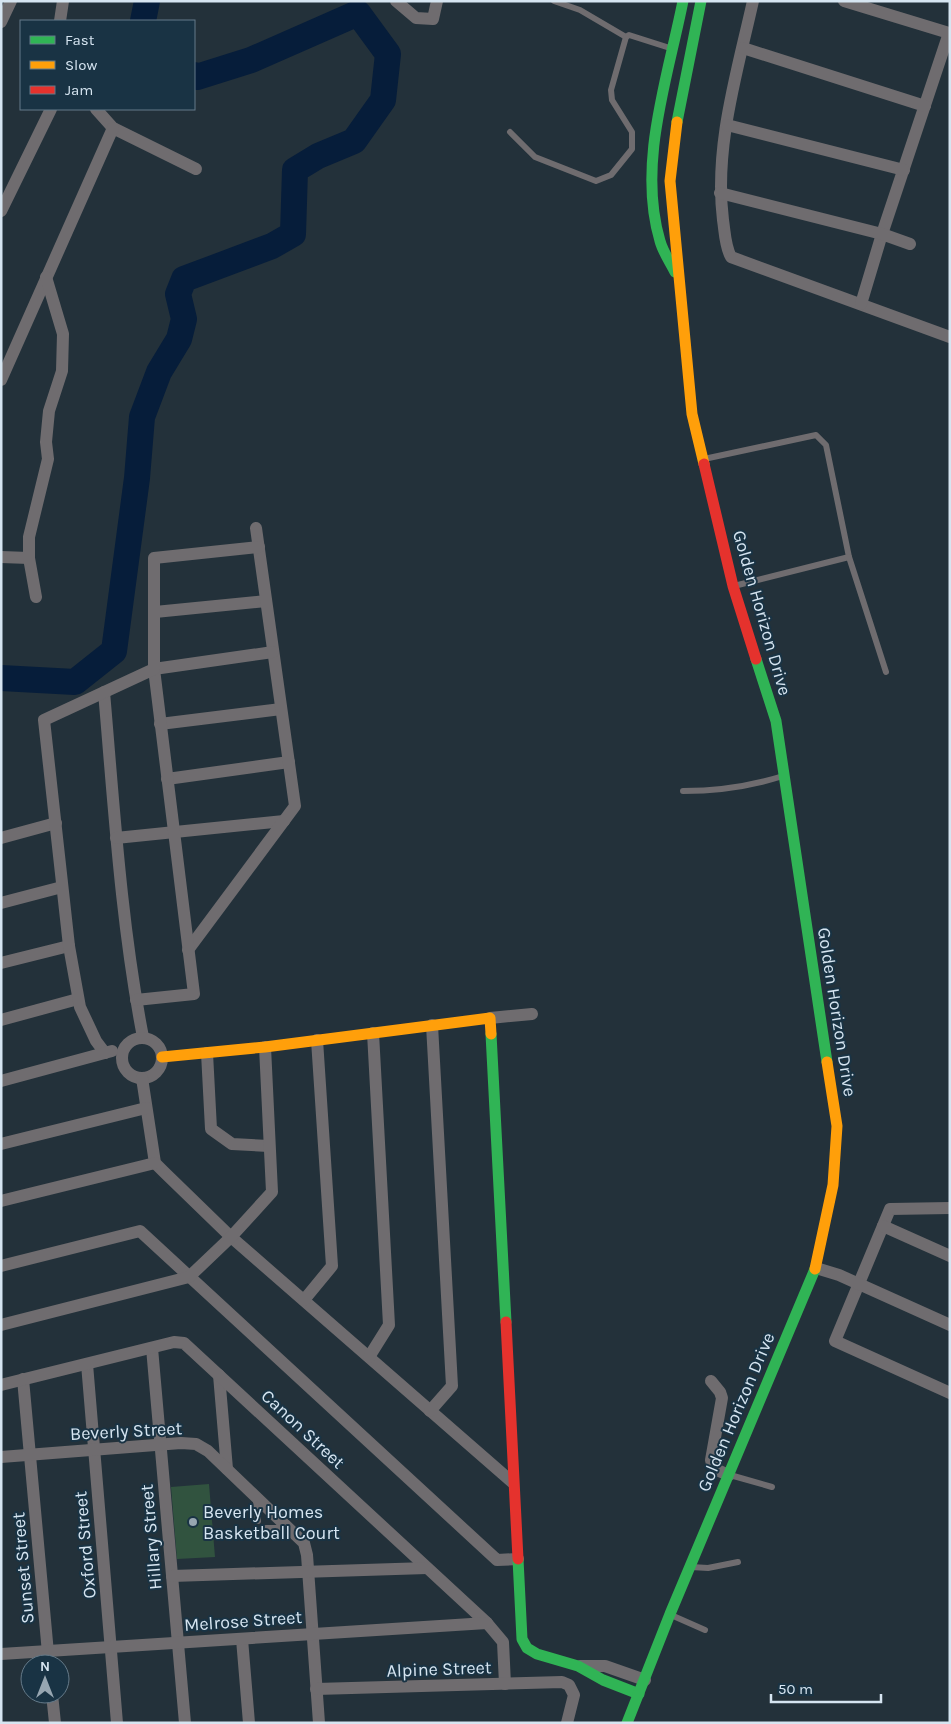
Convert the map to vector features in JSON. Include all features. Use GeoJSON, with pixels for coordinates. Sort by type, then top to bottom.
{"type":"FeatureCollection","features":[{"type":"Feature","properties":{"kind":"street"},"geometry":{"type":"LineString","coordinates":[[1,22],[11,1]]}},
{"type":"Feature","properties":{"kind":"street"},"geometry":{"type":"LineString","coordinates":[[60,20],[63,1]]}},
{"type":"Feature","properties":{"kind":"street"},"geometry":{"type":"LineString","coordinates":[[396,1],[416,18],[433,20],[437,1]]}},
{"type":"Feature","properties":{"kind":"street","name":"Golden Horizon Drive"},"geometry":{"type":"LineString","coordinates":[[680,281],[660,242],[651,180],[657,133],[683,1]]}},
{"type":"Feature","properties":{"kind":"street","name":"Golden Horizon Drive"},"geometry":{"type":"LineString","coordinates":[[627,1723],[670,1614],[816,1268],[833,1185],[837,1126],[776,721],[733,586],[692,414],[672,206],[671,161],[701,1]]}},
{"type":"Feature","properties":{"kind":"street"},"geometry":{"type":"LineString","coordinates":[[753,1],[721,157],[720,193],[726,249],[732,257],[950,337]]}},
{"type":"Feature","properties":{"kind":"street"},"geometry":{"type":"LineString","coordinates":[[844,1],[878,6],[949,33],[882,234],[862,304]]}},
{"type":"Feature","properties":{"kind":"street"},"geometry":{"type":"LineString","coordinates":[[743,48],[925,106]]}},
{"type":"Feature","properties":{"kind":"street"},"geometry":{"type":"LineString","coordinates":[[1,212],[51,110]]}},
{"type":"Feature","properties":{"kind":"street"},"geometry":{"type":"LineString","coordinates":[[97,110],[113,128],[196,168]]}},
{"type":"Feature","properties":{"kind":"street"},"geometry":{"type":"LineString","coordinates":[[727,124],[904,170]]}},
{"type":"Feature","properties":{"kind":"street"},"geometry":{"type":"LineString","coordinates":[[1,380],[113,128]]}},
{"type":"Feature","properties":{"kind":"street"},"geometry":{"type":"LineString","coordinates":[[720,193],[882,234],[910,244]]}},
{"type":"Feature","properties":{"kind":"street"},"geometry":{"type":"LineString","coordinates":[[36,597],[29,558],[29,537],[48,458],[46,442],[48,411],[62,371],[63,334],[46,277]]}},
{"type":"Feature","properties":{"kind":"street"},"geometry":{"type":"LineString","coordinates":[[188,950],[295,806],[256,528]]}},
{"type":"Feature","properties":{"kind":"street"},"geometry":{"type":"LineString","coordinates":[[136,1000],[194,994],[154,669],[154,558],[259,547]]}},
{"type":"Feature","properties":{"kind":"street"},"geometry":{"type":"LineString","coordinates":[[1,557],[29,558]]}},
{"type":"Feature","properties":{"kind":"street"},"geometry":{"type":"LineString","coordinates":[[155,612],[266,601]]}},
{"type":"Feature","properties":{"kind":"street"},"geometry":{"type":"LineString","coordinates":[[106,1052],[96,1041],[78,999],[69,946],[44,720],[154,669],[273,652]]}},
{"type":"Feature","properties":{"kind":"street"},"geometry":{"type":"LineString","coordinates":[[104,692],[116,838],[136,1000],[143,1037]]}},
{"type":"Feature","properties":{"kind":"street"},"geometry":{"type":"LineString","coordinates":[[160,724],[282,709]]}},
{"type":"Feature","properties":{"kind":"street"},"geometry":{"type":"LineString","coordinates":[[167,779],[289,762]]}},
{"type":"Feature","properties":{"kind":"street"},"geometry":{"type":"LineString","coordinates":[[116,838],[284,821]]}},
{"type":"Feature","properties":{"kind":"street"},"geometry":{"type":"LineString","coordinates":[[1,838],[56,823]]}},
{"type":"Feature","properties":{"kind":"street"},"geometry":{"type":"LineString","coordinates":[[1,903],[62,887]]}},
{"type":"Feature","properties":{"kind":"street"},"geometry":{"type":"LineString","coordinates":[[1,963],[69,946]]}},
{"type":"Feature","properties":{"kind":"street"},"geometry":{"type":"LineString","coordinates":[[1,1020],[78,999]]}},
{"type":"Feature","properties":{"kind":"street"},"geometry":{"type":"LineString","coordinates":[[162,1057],[265,1047],[532,1014]]}},
{"type":"Feature","properties":{"kind":"street"},"geometry":{"type":"LineString","coordinates":[[490,1018],[512,1482],[522,1639],[527,1648],[537,1654],[578,1666],[603,1680],[639,1694]]}},
{"type":"Feature","properties":{"kind":"street"},"geometry":{"type":"LineString","coordinates":[[430,1411],[452,1386],[432,1025]]}},
{"type":"Feature","properties":{"kind":"street"},"geometry":{"type":"LineString","coordinates":[[369,1357],[389,1324],[373,1033]]}},
{"type":"Feature","properties":{"kind":"street"},"geometry":{"type":"LineString","coordinates":[[143,1037],[154,1041],[162,1057],[159,1069],[148,1077],[142,1078],[135,1077],[124,1068],[121,1054],[132,1039],[143,1037]]}},
{"type":"Feature","properties":{"kind":"street"},"geometry":{"type":"LineString","coordinates":[[304,1300],[332,1266],[317,1040]]}},
{"type":"Feature","properties":{"kind":"street"},"geometry":{"type":"LineString","coordinates":[[1,1325],[189,1277],[231,1237],[272,1192],[265,1047]]}},
{"type":"Feature","properties":{"kind":"street"},"geometry":{"type":"LineString","coordinates":[[1,1081],[124,1048]]}},
{"type":"Feature","properties":{"kind":"street"},"geometry":{"type":"LineString","coordinates":[[206,1053],[211,1129],[232,1144],[269,1146]]}},
{"type":"Feature","properties":{"kind":"street"},"geometry":{"type":"LineString","coordinates":[[142,1078],[156,1163],[231,1237],[512,1482]]}},
{"type":"Feature","properties":{"kind":"street"},"geometry":{"type":"LineString","coordinates":[[1,1144],[146,1108]]}},
{"type":"Feature","properties":{"kind":"street"},"geometry":{"type":"LineString","coordinates":[[1,1201],[156,1163]]}},
{"type":"Feature","properties":{"kind":"street"},"geometry":{"type":"LineString","coordinates":[[950,1208],[890,1209],[835,1341],[950,1393]]}},
{"type":"Feature","properties":{"kind":"street"},"geometry":{"type":"LineString","coordinates":[[883,1226],[950,1256]]}},
{"type":"Feature","properties":{"kind":"street"},"geometry":{"type":"LineString","coordinates":[[1,1266],[140,1231],[497,1560],[518,1560]]}},
{"type":"Feature","properties":{"kind":"street"},"geometry":{"type":"LineString","coordinates":[[816,1268],[859,1284],[950,1325]]}},
{"type":"Feature","properties":{"kind":"street","name":"Canon Street"},"geometry":{"type":"LineString","coordinates":[[1,1385],[174,1342],[184,1343],[487,1623],[503,1642],[505,1684]]}},
{"type":"Feature","properties":{"kind":"street","name":"Hillary Street"},"geometry":{"type":"LineString","coordinates":[[152,1348],[185,1723]]}},
{"type":"Feature","properties":{"kind":"street","name":"Oxford Street"},"geometry":{"type":"LineString","coordinates":[[87,1364],[117,1723]]}},
{"type":"Feature","properties":{"kind":"street"},"geometry":{"type":"LineString","coordinates":[[219,1375],[227,1470]]}},
{"type":"Feature","properties":{"kind":"street","name":"Sunset Street"},"geometry":{"type":"LineString","coordinates":[[23,1380],[49,1654]]}},
{"type":"Feature","properties":{"kind":"street"},"geometry":{"type":"LineString","coordinates":[[711,1381],[720,1392],[722,1398],[711,1460],[712,1467],[729,1475]]}},
{"type":"Feature","properties":{"kind":"street","name":"Beverly Street"},"geometry":{"type":"LineString","coordinates":[[1,1457],[196,1444],[208,1452],[304,1543],[308,1572],[319,1723]]}},
{"type":"Feature","properties":{"kind":"street"},"geometry":{"type":"LineString","coordinates":[[172,1576],[427,1568]]}},
{"type":"Feature","properties":{"kind":"street","name":"Melrose Street"},"geometry":{"type":"LineString","coordinates":[[70,1654],[111,1647],[487,1623]]}},
{"type":"Feature","properties":{"kind":"street"},"geometry":{"type":"LineString","coordinates":[[242,1639],[249,1723]]}},
{"type":"Feature","properties":{"kind":"street","name":"Melrose Street"},"geometry":{"type":"LineString","coordinates":[[1,1654],[20,1656]]}},
{"type":"Feature","properties":{"kind":"street"},"geometry":{"type":"LineString","coordinates":[[578,1666],[605,1666],[645,1680]]}},
{"type":"Feature","properties":{"kind":"street","name":"Alpine Street"},"geometry":{"type":"LineString","coordinates":[[316,1689],[562,1682],[569,1685],[574,1694],[566,1723]]}},
{"type":"Feature","properties":{"kind":"street"},"geometry":{"type":"LineString","coordinates":[[53,1704],[55,1723]]}},
{"type":"Feature","properties":{"kind":"lane"},"geometry":{"type":"LineString","coordinates":[[554,1],[580,10],[626,37],[629,36],[691,54]]}},
{"type":"Feature","properties":{"kind":"lane"},"geometry":{"type":"LineString","coordinates":[[510,132],[535,157],[596,181],[612,175],[632,149],[632,132],[612,100],[611,90],[626,37]]}},
{"type":"Feature","properties":{"kind":"lane"},"geometry":{"type":"LineString","coordinates":[[703,460],[816,435],[826,445],[849,556],[886,672]]}},
{"type":"Feature","properties":{"kind":"lane"},"geometry":{"type":"LineString","coordinates":[[733,586],[849,556]]}},
{"type":"Feature","properties":{"kind":"lane"},"geometry":{"type":"LineString","coordinates":[[683,791],[746,786],[784,776]]}},
{"type":"Feature","properties":{"kind":"lane"},"geometry":{"type":"LineString","coordinates":[[729,1475],[772,1487]]}},
{"type":"Feature","properties":{"kind":"lane"},"geometry":{"type":"LineString","coordinates":[[256,1496],[258,1521]]}},
{"type":"Feature","properties":{"kind":"lane"},"geometry":{"type":"LineString","coordinates":[[266,1528],[290,1529]]}},
{"type":"Feature","properties":{"kind":"lane"},"geometry":{"type":"LineString","coordinates":[[690,1567],[708,1568],[738,1562]]}},
{"type":"Feature","properties":{"kind":"lane"},"geometry":{"type":"LineString","coordinates":[[670,1614],[705,1630]]}},
{"type":"Feature","properties":{"kind":"green space","name":"Beverly Homes Basketball Court"},"geometry":{"type":"Polygon","coordinates":[[[209,1484],[215,1557],[177,1559],[171,1487],[209,1484]]]}},
{"type":"Feature","properties":{"kind":"waterway"},"geometry":{"type":"LineString","coordinates":[[143,20],[147,1]]}},
{"type":"Feature","properties":{"kind":"waterway"},"geometry":{"type":"LineString","coordinates":[[1,678],[75,682],[114,651],[137,478],[142,417],[159,372],[179,339],[184,319],[178,294],[184,279],[272,246],[293,234],[295,170],[318,156],[354,141],[383,100],[388,54],[358,13],[251,60],[197,77],[195,76]]}},
{"type":"Feature","properties":{"kind":"traffic: fast"},"geometry":{"type":"LineString","coordinates":[[675,272],[660,241],[654,212],[652,182],[653,151],[657,121],[683,1]]}},
{"type":"Feature","properties":{"kind":"traffic: fast"},"geometry":{"type":"LineString","coordinates":[[677,122],[701,1]]}},
{"type":"Feature","properties":{"kind":"traffic: fast"},"geometry":{"type":"LineString","coordinates":[[756,659],[776,721],[827,1062]]}},
{"type":"Feature","properties":{"kind":"traffic: fast"},"geometry":{"type":"LineString","coordinates":[[491,1034],[506,1322]]}},
{"type":"Feature","properties":{"kind":"traffic: fast"},"geometry":{"type":"LineString","coordinates":[[627,1723],[670,1614],[815,1269]]}},
{"type":"Feature","properties":{"kind":"traffic: fast"},"geometry":{"type":"LineString","coordinates":[[518,1559],[522,1639],[527,1648],[537,1654],[578,1666],[603,1680],[639,1694]]}},
{"type":"Feature","properties":{"kind":"traffic: slow"},"geometry":{"type":"LineString","coordinates":[[677,122],[670,181],[692,414],[704,464]]}},
{"type":"Feature","properties":{"kind":"traffic: slow"},"geometry":{"type":"LineString","coordinates":[[162,1057],[265,1047],[490,1018],[491,1034]]}},
{"type":"Feature","properties":{"kind":"traffic: slow"},"geometry":{"type":"LineString","coordinates":[[815,1269],[833,1185],[837,1126],[827,1062]]}},
{"type":"Feature","properties":{"kind":"traffic: jam"},"geometry":{"type":"LineString","coordinates":[[704,464],[733,586],[756,659]]}},
{"type":"Feature","properties":{"kind":"traffic: jam"},"geometry":{"type":"LineString","coordinates":[[506,1322],[518,1559]]}},
{"type":"Feature","properties":{"kind":"place","name":"Beverly Homes Basketball Court"},"geometry":{"type":"Point","coordinates":[193,1522]}}]}
